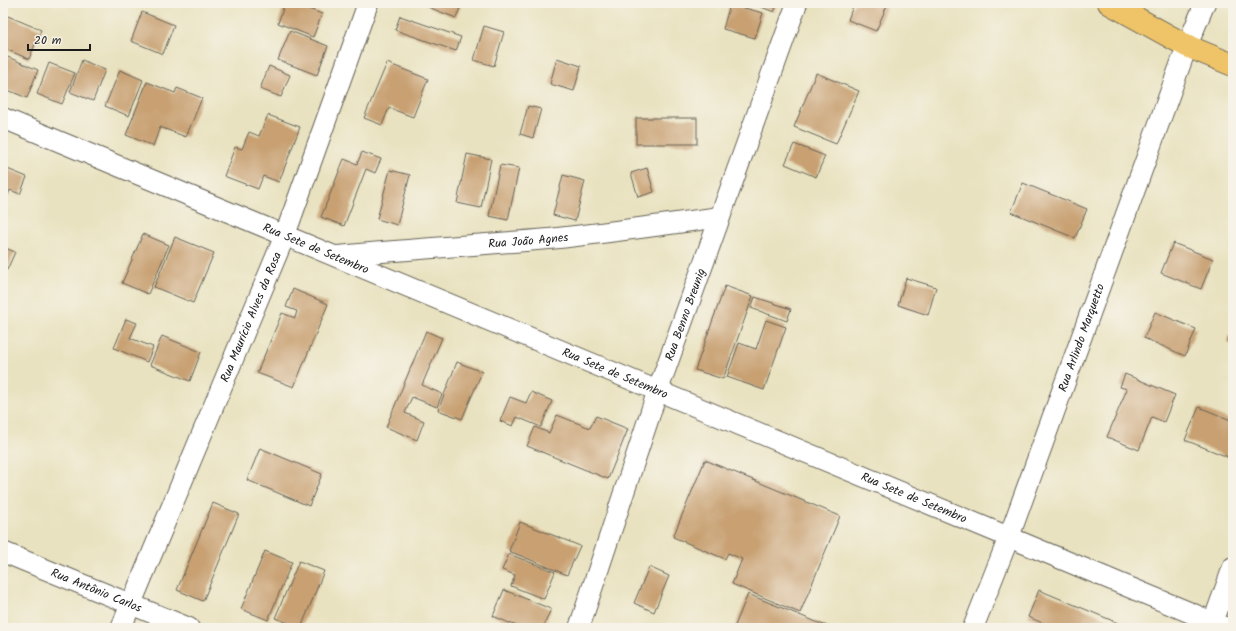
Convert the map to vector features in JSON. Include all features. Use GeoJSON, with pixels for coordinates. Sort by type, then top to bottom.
{"type":"FeatureCollection","features":[{"type":"Feature","properties":{"kind":"main road"},"geometry":{"type":"LineString","coordinates":[[1109,3],[1187,46],[1233,65]]}},
{"type":"Feature","properties":{"kind":"street","name":"Rua Maurício Alves da Rosa"},"geometry":{"type":"LineString","coordinates":[[121,628],[285,235],[368,3]]}},
{"type":"Feature","properties":{"kind":"street","name":"Rua Benno Breunig"},"geometry":{"type":"LineString","coordinates":[[578,628],[658,390],[797,3]]}},
{"type":"Feature","properties":{"kind":"street","name":"Rua Arlindo Marquetto"},"geometry":{"type":"LineString","coordinates":[[973,628],[1009,537],[1187,46],[1205,3]]}},
{"type":"Feature","properties":{"kind":"street","name":"Rua Sete de Setembro"},"geometry":{"type":"LineString","coordinates":[[3,118],[658,390],[1217,626]]}},
{"type":"Feature","properties":{"kind":"street","name":"Rua João Agnes"},"geometry":{"type":"LineString","coordinates":[[336,256],[549,239],[720,217]]}},
{"type":"Feature","properties":{"kind":"street","name":"Rua Antônio Carlos"},"geometry":{"type":"LineString","coordinates":[[3,552],[189,628]]}},
{"type":"Feature","properties":{"kind":"street"},"geometry":{"type":"LineString","coordinates":[[1217,626],[1233,567]]}},
{"type":"Feature","properties":{"kind":"building"},"geometry":{"type":"Polygon","coordinates":[[[285,3],[293,3],[322,14],[313,37],[278,23],[285,3]]]}},
{"type":"Feature","properties":{"kind":"building"},"geometry":{"type":"Polygon","coordinates":[[[430,3],[462,3],[456,18],[428,7],[430,3]]]}},
{"type":"Feature","properties":{"kind":"building"},"geometry":{"type":"Polygon","coordinates":[[[751,3],[778,3],[774,12],[751,3]]]}},
{"type":"Feature","properties":{"kind":"building"},"geometry":{"type":"Polygon","coordinates":[[[854,3],[888,3],[876,31],[848,20],[854,3]]]}},
{"type":"Feature","properties":{"kind":"building"},"geometry":{"type":"Polygon","coordinates":[[[730,4],[763,13],[755,38],[723,29],[730,4]]]}},
{"type":"Feature","properties":{"kind":"building"},"geometry":{"type":"Polygon","coordinates":[[[142,12],[174,25],[163,54],[131,41],[142,12]]]}},
{"type":"Feature","properties":{"kind":"building"},"geometry":{"type":"Polygon","coordinates":[[[3,14],[41,30],[29,59],[3,48],[3,14]]]}},
{"type":"Feature","properties":{"kind":"building"},"geometry":{"type":"Polygon","coordinates":[[[400,16],[461,37],[456,51],[395,30],[400,16]]]}},
{"type":"Feature","properties":{"kind":"building"},"geometry":{"type":"Polygon","coordinates":[[[484,26],[504,32],[494,66],[474,60],[484,26]]]}},
{"type":"Feature","properties":{"kind":"building"},"geometry":{"type":"Polygon","coordinates":[[[290,31],[328,46],[317,75],[278,60],[290,31]]]}},
{"type":"Feature","properties":{"kind":"building"},"geometry":{"type":"Polygon","coordinates":[[[3,55],[38,70],[27,98],[3,88],[3,55]]]}},
{"type":"Feature","properties":{"kind":"building"},"geometry":{"type":"Polygon","coordinates":[[[557,58],[581,66],[574,91],[550,84],[557,58]]]}},
{"type":"Feature","properties":{"kind":"building"},"geometry":{"type":"Polygon","coordinates":[[[82,60],[105,70],[93,101],[70,92],[82,60]]]}},
{"type":"Feature","properties":{"kind":"building"},"geometry":{"type":"Polygon","coordinates":[[[49,63],[75,73],[62,104],[37,94],[49,63]]]}},
{"type":"Feature","properties":{"kind":"building"},"geometry":{"type":"Polygon","coordinates":[[[387,63],[428,79],[413,117],[389,108],[382,125],[364,118],[387,63]]]}},
{"type":"Feature","properties":{"kind":"building"},"geometry":{"type":"Polygon","coordinates":[[[269,66],[290,75],[281,97],[260,89],[269,66]]]}},
{"type":"Feature","properties":{"kind":"building"},"geometry":{"type":"Polygon","coordinates":[[[120,70],[143,80],[129,116],[105,106],[120,70]]]}},
{"type":"Feature","properties":{"kind":"building"},"geometry":{"type":"Polygon","coordinates":[[[816,73],[859,91],[836,144],[794,127],[816,73]]]}},
{"type":"Feature","properties":{"kind":"building"},"geometry":{"type":"Polygon","coordinates":[[[147,82],[175,93],[177,88],[202,98],[186,137],[160,127],[153,146],[126,135],[147,82]]]}},
{"type":"Feature","properties":{"kind":"building"},"geometry":{"type":"Polygon","coordinates":[[[528,106],[541,109],[533,138],[520,134],[528,106]]]}},
{"type":"Feature","properties":{"kind":"building"},"geometry":{"type":"Polygon","coordinates":[[[268,115],[300,127],[279,182],[263,176],[258,189],[224,176],[235,147],[242,149],[249,132],[259,136],[268,115]]]}},
{"type":"Feature","properties":{"kind":"building"},"geometry":{"type":"Polygon","coordinates":[[[636,118],[697,118],[697,144],[636,144],[636,118]]]}},
{"type":"Feature","properties":{"kind":"building"},"geometry":{"type":"Polygon","coordinates":[[[794,144],[825,156],[816,177],[785,164],[794,144]]]}},
{"type":"Feature","properties":{"kind":"building"},"geometry":{"type":"Polygon","coordinates":[[[362,152],[381,159],[375,173],[366,169],[344,226],[321,217],[344,159],[357,164],[362,152]]]}},
{"type":"Feature","properties":{"kind":"building"},"geometry":{"type":"Polygon","coordinates":[[[467,154],[491,159],[481,208],[457,203],[467,154]]]}},
{"type":"Feature","properties":{"kind":"building"},"geometry":{"type":"Polygon","coordinates":[[[500,165],[519,168],[508,220],[489,216],[500,165]]]}},
{"type":"Feature","properties":{"kind":"building"},"geometry":{"type":"Polygon","coordinates":[[[5,168],[27,177],[20,194],[10,190],[3,207],[3,173],[5,168]]]}},
{"type":"Feature","properties":{"kind":"building"},"geometry":{"type":"Polygon","coordinates":[[[647,168],[654,192],[638,197],[631,173],[647,168]]]}},
{"type":"Feature","properties":{"kind":"building"},"geometry":{"type":"Polygon","coordinates":[[[390,170],[410,175],[397,225],[377,219],[390,170]]]}},
{"type":"Feature","properties":{"kind":"building"},"geometry":{"type":"Polygon","coordinates":[[[563,175],[585,181],[575,221],[553,215],[563,175]]]}},
{"type":"Feature","properties":{"kind":"building"},"geometry":{"type":"Polygon","coordinates":[[[1023,183],[1087,209],[1075,238],[1011,212],[1023,183]]]}},
{"type":"Feature","properties":{"kind":"building"},"geometry":{"type":"Polygon","coordinates":[[[143,234],[169,245],[148,294],[122,283],[143,234]]]}},
{"type":"Feature","properties":{"kind":"building"},"geometry":{"type":"Polygon","coordinates":[[[175,237],[214,253],[193,303],[154,287],[175,237]]]}},
{"type":"Feature","properties":{"kind":"building"},"geometry":{"type":"Polygon","coordinates":[[[1173,243],[1213,259],[1201,289],[1161,273],[1173,243]]]}},
{"type":"Feature","properties":{"kind":"building"},"geometry":{"type":"Polygon","coordinates":[[[3,247],[15,252],[7,270],[3,269],[3,247]]]}},
{"type":"Feature","properties":{"kind":"building"},"geometry":{"type":"Polygon","coordinates":[[[906,278],[936,287],[928,315],[898,305],[906,278]]]}},
{"type":"Feature","properties":{"kind":"building"},"geometry":{"type":"Polygon","coordinates":[[[725,286],[753,296],[723,379],[695,370],[725,286]]]}},
{"type":"Feature","properties":{"kind":"building"},"geometry":{"type":"Polygon","coordinates":[[[293,289],[328,304],[294,387],[257,373],[282,313],[295,318],[297,311],[286,307],[293,289]]]}},
{"type":"Feature","properties":{"kind":"building"},"geometry":{"type":"Polygon","coordinates":[[[755,297],[791,309],[787,321],[751,308],[755,297]]]}},
{"type":"Feature","properties":{"kind":"building"},"geometry":{"type":"Polygon","coordinates":[[[1155,312],[1196,329],[1185,356],[1144,338],[1155,312]]]}},
{"type":"Feature","properties":{"kind":"building"},"geometry":{"type":"Polygon","coordinates":[[[126,319],[137,323],[130,338],[153,347],[147,362],[114,348],[126,319]]]}},
{"type":"Feature","properties":{"kind":"building"},"geometry":{"type":"Polygon","coordinates":[[[766,320],[786,327],[764,390],[727,377],[739,343],[756,349],[766,320]]]}},
{"type":"Feature","properties":{"kind":"building"},"geometry":{"type":"Polygon","coordinates":[[[1233,328],[1233,345],[1227,342],[1233,328]]]}},
{"type":"Feature","properties":{"kind":"building"},"geometry":{"type":"Polygon","coordinates":[[[426,331],[442,338],[422,385],[442,394],[437,407],[412,397],[405,413],[424,421],[417,440],[386,427],[426,331]]]}},
{"type":"Feature","properties":{"kind":"building"},"geometry":{"type":"Polygon","coordinates":[[[162,336],[201,352],[190,381],[150,365],[162,336]]]}},
{"type":"Feature","properties":{"kind":"building"},"geometry":{"type":"Polygon","coordinates":[[[457,362],[482,372],[462,419],[438,410],[457,362]]]}},
{"type":"Feature","properties":{"kind":"building"},"geometry":{"type":"Polygon","coordinates":[[[1125,374],[1175,395],[1164,422],[1152,417],[1139,450],[1107,437],[1127,389],[1120,387],[1125,374]]]}},
{"type":"Feature","properties":{"kind":"building"},"geometry":{"type":"Polygon","coordinates":[[[531,392],[552,401],[541,427],[517,417],[513,426],[500,421],[510,397],[526,403],[531,392]]]}},
{"type":"Feature","properties":{"kind":"building"},"geometry":{"type":"Polygon","coordinates":[[[1199,407],[1233,421],[1233,459],[1185,440],[1199,407]]]}},
{"type":"Feature","properties":{"kind":"building"},"geometry":{"type":"Polygon","coordinates":[[[557,415],[590,428],[596,416],[628,429],[608,479],[527,446],[535,427],[549,433],[557,415]]]}},
{"type":"Feature","properties":{"kind":"building"},"geometry":{"type":"Polygon","coordinates":[[[260,448],[322,474],[309,506],[247,480],[260,448]]]}},
{"type":"Feature","properties":{"kind":"building"},"geometry":{"type":"Polygon","coordinates":[[[705,460],[840,516],[800,613],[732,584],[742,559],[728,553],[725,559],[673,537],[705,460]]]}},
{"type":"Feature","properties":{"kind":"building"},"geometry":{"type":"Polygon","coordinates":[[[213,503],[239,514],[203,601],[177,590],[213,503]]]}},
{"type":"Feature","properties":{"kind":"building"},"geometry":{"type":"Polygon","coordinates":[[[520,522],[580,546],[567,575],[509,551],[520,522]]]}},
{"type":"Feature","properties":{"kind":"building"},"geometry":{"type":"Polygon","coordinates":[[[265,551],[292,562],[268,620],[241,609],[265,551]]]}},
{"type":"Feature","properties":{"kind":"building"},"geometry":{"type":"Polygon","coordinates":[[[509,554],[555,572],[544,599],[511,586],[515,575],[502,570],[509,554]]]}},
{"type":"Feature","properties":{"kind":"building"},"geometry":{"type":"Polygon","coordinates":[[[299,561],[324,571],[301,628],[275,618],[299,561]]]}},
{"type":"Feature","properties":{"kind":"building"},"geometry":{"type":"Polygon","coordinates":[[[649,567],[669,576],[654,612],[634,603],[649,567]]]}},
{"type":"Feature","properties":{"kind":"building"},"geometry":{"type":"Polygon","coordinates":[[[504,590],[551,609],[543,628],[521,628],[493,616],[504,590]]]}},
{"type":"Feature","properties":{"kind":"building"},"geometry":{"type":"Polygon","coordinates":[[[1039,590],[1118,623],[1116,628],[1055,628],[1028,617],[1039,590]]]}},
{"type":"Feature","properties":{"kind":"building"},"geometry":{"type":"Polygon","coordinates":[[[748,594],[831,628],[734,628],[748,594]]]}}]}
